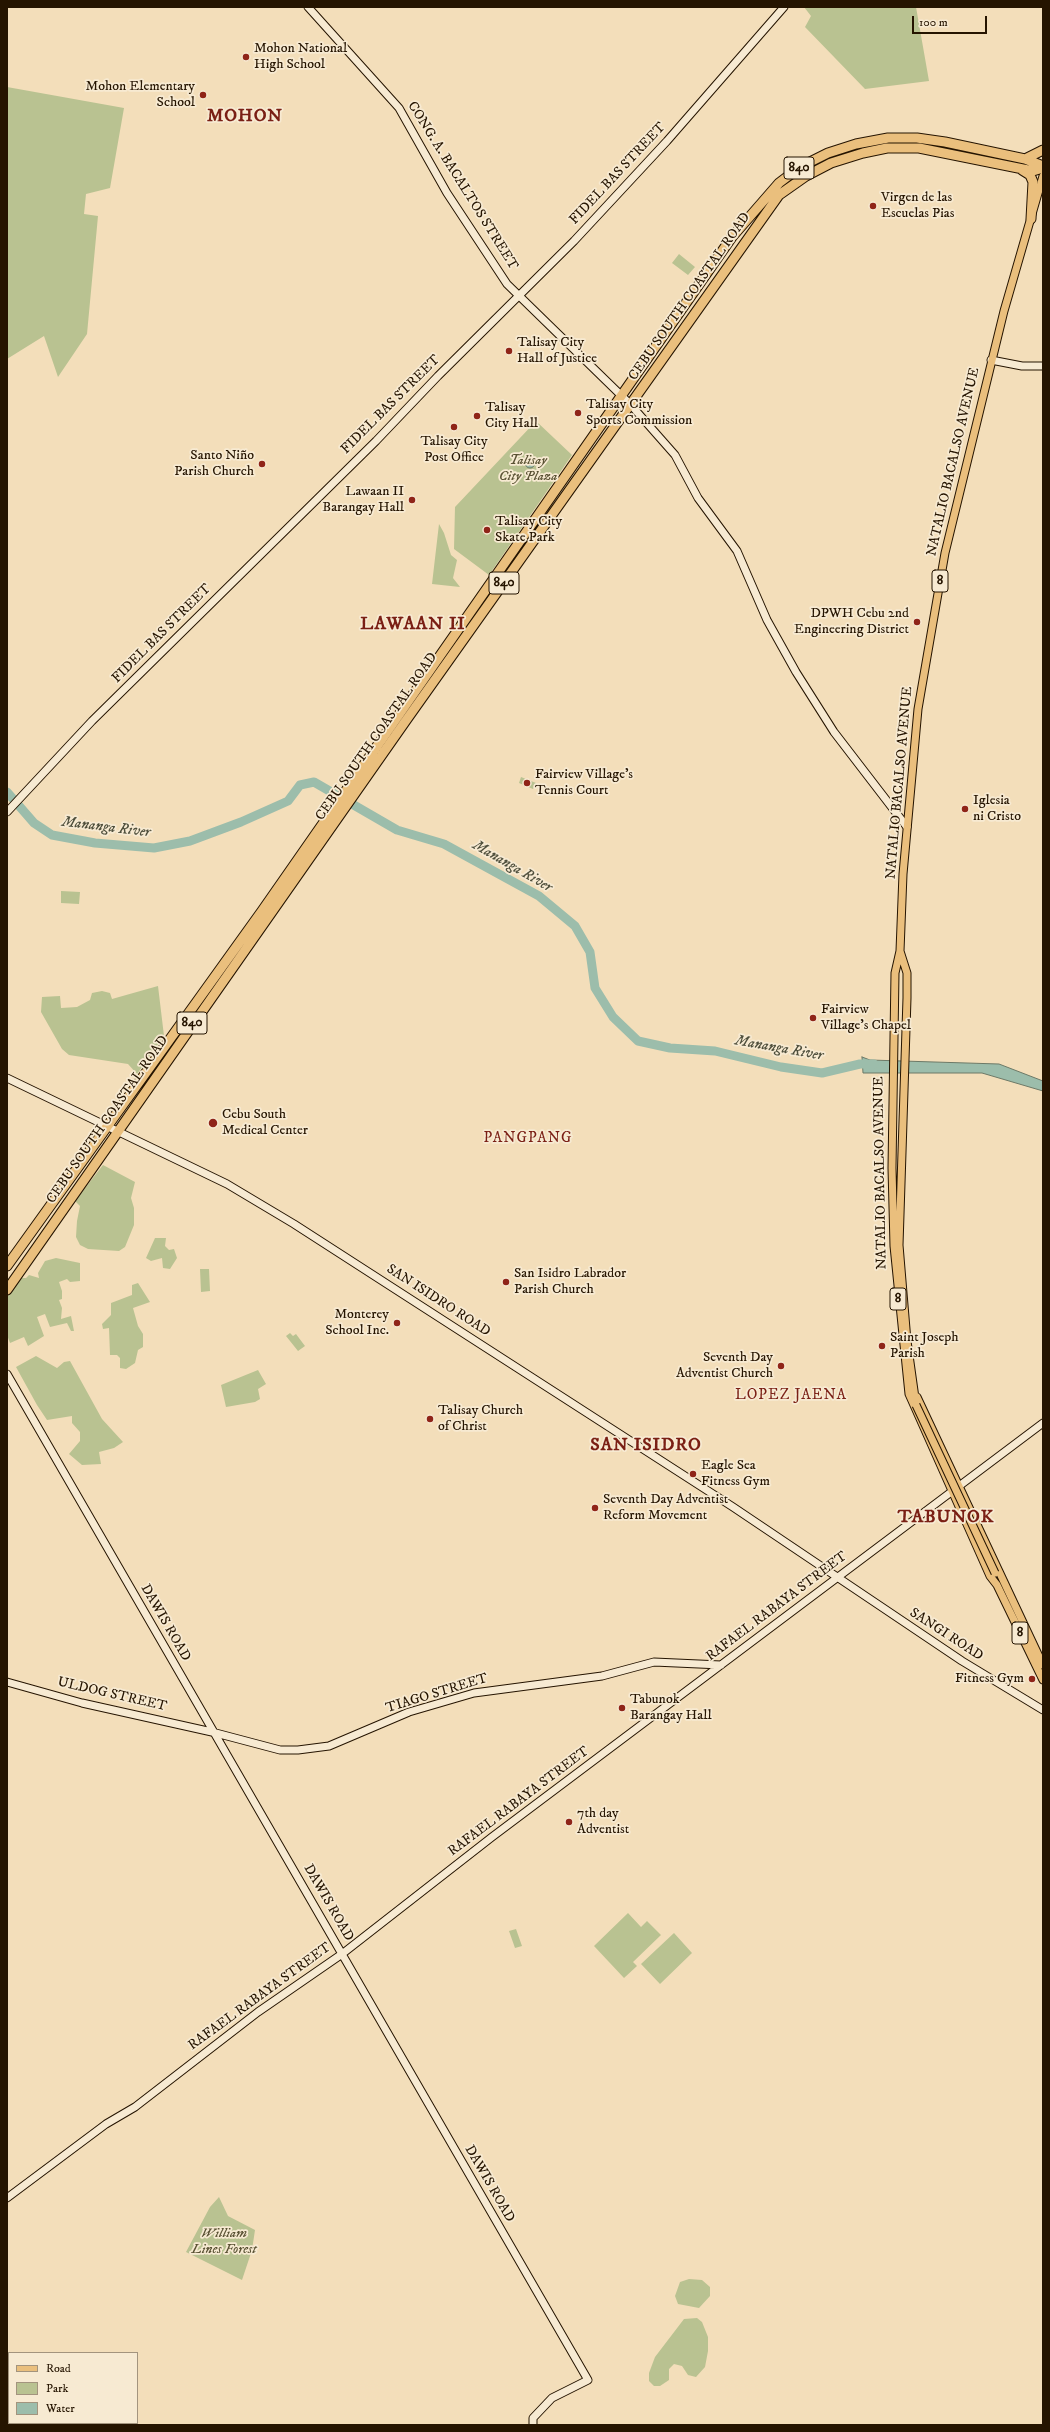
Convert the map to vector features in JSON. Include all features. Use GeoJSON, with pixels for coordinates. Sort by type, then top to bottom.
{"type":"FeatureCollection","features":[{"type":"Feature","properties":{"kind":"highway","name":"CEBU SOUTH COASTAL ROAD"},"geometry":{"type":"LineString","coordinates":[[7,1290],[740,226],[779,183],[800,168],[828,153],[856,144],[888,138],[917,138],[945,142],[1025,160],[1043,167]]}},
{"type":"Feature","properties":{"kind":"highway","name":"CEBU SOUTH COASTAL ROAD"},"geometry":{"type":"LineString","coordinates":[[403,717],[631,404],[779,195],[806,176],[831,163],[887,148],[918,148],[1034,171],[1043,167]]}},
{"type":"Feature","properties":{"kind":"highway"},"geometry":{"type":"LineString","coordinates":[[1025,160],[1043,150]]}},
{"type":"Feature","properties":{"kind":"highway"},"geometry":{"type":"LineString","coordinates":[[1015,168],[1028,174],[1033,180],[1031,219]]}},
{"type":"Feature","properties":{"kind":"highway","name":"CEBU SOUTH COASTAL ROAD"},"geometry":{"type":"LineString","coordinates":[[7,1266],[107,1126],[265,914]]}},
{"type":"Feature","properties":{"kind":"main road","name":"NATALIO BACALSO AVENUE"},"geometry":{"type":"LineString","coordinates":[[1043,176],[991,360],[945,553],[918,709],[907,827],[900,950],[895,972],[892,1168],[894,1246],[912,1394],[994,1573],[1043,1665]]}},
{"type":"Feature","properties":{"kind":"main road","name":"NATALIO BACALSO AVENUE"},"geometry":{"type":"LineString","coordinates":[[900,950],[906,973],[907,998],[899,1245],[912,1394],[951,1493],[990,1576],[1000,1584]]}},
{"type":"Feature","properties":{"kind":"main road","name":"NATALIO BACALSO AVENUE"},"geometry":{"type":"LineString","coordinates":[[912,1394],[960,1487],[1000,1584],[1043,1680]]}},
{"type":"Feature","properties":{"kind":"street","name":"CONG. A. BACALTOS STREET"},"geometry":{"type":"LineString","coordinates":[[308,7],[399,108],[447,193],[503,279],[518,297],[631,404],[675,455],[698,498],[737,551],[767,620],[796,672],[834,732],[907,827]]}},
{"type":"Feature","properties":{"kind":"street","name":"FIDEL BAS STREET"},"geometry":{"type":"LineString","coordinates":[[7,812],[57,758],[518,297],[667,141],[784,7]]}},
{"type":"Feature","properties":{"kind":"street"},"geometry":{"type":"LineString","coordinates":[[991,360],[1022,366],[1043,366]]}},
{"type":"Feature","properties":{"kind":"street","name":"SAN ISIDRO ROAD"},"geometry":{"type":"LineString","coordinates":[[7,1078],[227,1184],[294,1224],[733,1507],[838,1577]]}},
{"type":"Feature","properties":{"kind":"street","name":"DAWIS ROAD"},"geometry":{"type":"LineString","coordinates":[[7,1374],[212,1732],[588,2380],[552,2398],[533,2418],[533,2425]]}},
{"type":"Feature","properties":{"kind":"street","name":"RAFAEL RABAYA STREET"},"geometry":{"type":"LineString","coordinates":[[7,2198],[106,2124],[135,2107],[258,2012],[342,1954],[439,1878],[720,1665],[960,1487],[1043,1423]]}},
{"type":"Feature","properties":{"kind":"street","name":"SANGI ROAD"},"geometry":{"type":"LineString","coordinates":[[838,1577],[962,1661],[1043,1710]]}},
{"type":"Feature","properties":{"kind":"street","name":"TIAGO STREET"},"geometry":{"type":"LineString","coordinates":[[212,1732],[280,1750],[314,1748],[329,1746],[409,1712],[474,1693],[602,1676],[654,1662],[720,1665]]}},
{"type":"Feature","properties":{"kind":"street","name":"ULDOG STREET"},"geometry":{"type":"LineString","coordinates":[[7,1682],[82,1703],[212,1732]]}},
{"type":"Feature","properties":{"kind":"green space"},"geometry":{"type":"Polygon","coordinates":[[[804,7],[916,7],[929,81],[865,89],[805,27],[811,16],[804,7]]]}},
{"type":"Feature","properties":{"kind":"green space"},"geometry":{"type":"Polygon","coordinates":[[[7,87],[124,108],[110,188],[86,194],[84,214],[98,216],[87,334],[58,377],[44,336],[7,359],[7,87]]]}},
{"type":"Feature","properties":{"kind":"green space"},"geometry":{"type":"Polygon","coordinates":[[[679,254],[695,267],[688,275],[672,263],[679,254]]]}},
{"type":"Feature","properties":{"kind":"green space","name":"Talisay City Plaza"},"geometry":{"type":"Polygon","coordinates":[[[536,421],[572,455],[489,575],[454,549],[455,507],[536,421]]]}},
{"type":"Feature","properties":{"kind":"green space"},"geometry":{"type":"Polygon","coordinates":[[[439,524],[444,533],[451,555],[457,560],[453,578],[460,587],[432,584],[439,524]]]}},
{"type":"Feature","properties":{"kind":"green space","name":"Fairview Village's Tennis Court"},"geometry":{"type":"Polygon","coordinates":[[[521,777],[536,783],[533,789],[519,783],[521,777]]]}},
{"type":"Feature","properties":{"kind":"green space"},"geometry":{"type":"Polygon","coordinates":[[[61,891],[80,892],[79,904],[61,903],[61,891]]]}},
{"type":"Feature","properties":{"kind":"green space"},"geometry":{"type":"Polygon","coordinates":[[[158,986],[164,1036],[137,1074],[128,1064],[69,1055],[62,1049],[41,1012],[42,997],[60,996],[61,1008],[77,1007],[90,1000],[92,993],[102,991],[110,993],[112,999],[158,986]]]}},
{"type":"Feature","properties":{"kind":"green space"},"geometry":{"type":"Polygon","coordinates":[[[103,1165],[135,1182],[131,1198],[134,1208],[134,1225],[125,1247],[119,1251],[88,1249],[80,1245],[76,1237],[80,1206],[75,1201],[103,1165]]]}},
{"type":"Feature","properties":{"kind":"green space"},"geometry":{"type":"Polygon","coordinates":[[[155,1238],[166,1238],[165,1246],[169,1250],[174,1249],[177,1258],[170,1269],[163,1268],[162,1258],[151,1261],[146,1258],[155,1238]]]}},
{"type":"Feature","properties":{"kind":"green space"},"geometry":{"type":"Polygon","coordinates":[[[56,1258],[80,1263],[80,1281],[70,1282],[67,1279],[59,1282],[62,1291],[62,1299],[59,1300],[62,1308],[61,1319],[71,1316],[74,1331],[71,1331],[67,1323],[50,1327],[45,1314],[37,1317],[44,1336],[28,1346],[24,1337],[10,1343],[7,1335],[7,1297],[19,1278],[26,1278],[29,1275],[39,1278],[38,1273],[45,1261],[56,1258]]]}},
{"type":"Feature","properties":{"kind":"green space"},"geometry":{"type":"Polygon","coordinates":[[[200,1269],[209,1269],[210,1291],[201,1292],[200,1269]]]}},
{"type":"Feature","properties":{"kind":"green space"},"geometry":{"type":"Polygon","coordinates":[[[138,1283],[150,1302],[133,1308],[138,1326],[143,1334],[143,1347],[138,1350],[135,1363],[126,1369],[120,1368],[120,1358],[117,1355],[110,1355],[109,1328],[103,1329],[102,1324],[111,1315],[111,1303],[132,1295],[132,1285],[138,1283]]]}},
{"type":"Feature","properties":{"kind":"green space"},"geometry":{"type":"Polygon","coordinates":[[[290,1333],[293,1336],[296,1334],[305,1346],[298,1351],[286,1336],[290,1333]]]}},
{"type":"Feature","properties":{"kind":"green space"},"geometry":{"type":"Polygon","coordinates":[[[36,1356],[57,1368],[64,1362],[70,1361],[102,1419],[123,1442],[114,1448],[99,1452],[101,1464],[82,1465],[69,1454],[80,1441],[80,1432],[72,1423],[72,1416],[47,1420],[37,1405],[16,1367],[36,1356]]]}},
{"type":"Feature","properties":{"kind":"green space"},"geometry":{"type":"Polygon","coordinates":[[[258,1370],[266,1384],[258,1389],[260,1399],[255,1402],[226,1407],[221,1385],[258,1370]]]}},
{"type":"Feature","properties":{"kind":"green space"},"geometry":{"type":"Polygon","coordinates":[[[628,1913],[641,1927],[647,1921],[661,1935],[633,1962],[637,1966],[624,1978],[594,1946],[628,1913]]]}},
{"type":"Feature","properties":{"kind":"green space"},"geometry":{"type":"Polygon","coordinates":[[[516,1929],[522,1946],[515,1948],[509,1931],[516,1929]]]}},
{"type":"Feature","properties":{"kind":"green space"},"geometry":{"type":"Polygon","coordinates":[[[674,1933],[692,1953],[660,1984],[641,1964],[674,1933]]]}},
{"type":"Feature","properties":{"kind":"green space","name":"William Lines Forest"},"geometry":{"type":"Polygon","coordinates":[[[219,2197],[228,2216],[255,2230],[252,2250],[242,2280],[186,2252],[210,2207],[219,2197]]]}},
{"type":"Feature","properties":{"kind":"green space"},"geometry":{"type":"Polygon","coordinates":[[[689,2279],[702,2280],[710,2287],[710,2296],[699,2308],[678,2304],[675,2296],[680,2282],[689,2279]]]}},
{"type":"Feature","properties":{"kind":"green space"},"geometry":{"type":"Polygon","coordinates":[[[697,2318],[702,2322],[708,2337],[708,2351],[705,2367],[696,2377],[688,2375],[682,2366],[674,2364],[669,2369],[669,2380],[660,2386],[654,2386],[649,2381],[649,2373],[655,2357],[684,2319],[697,2318]]]}},
{"type":"Feature","properties":{"kind":"water"},"geometry":{"type":"Polygon","coordinates":[[[528,458],[532,458],[534,459],[534,467],[528,468],[525,465],[525,461],[528,458]]]}},
{"type":"Feature","properties":{"kind":"water"},"geometry":{"type":"Polygon","coordinates":[[[862,1057],[870,1060],[999,1064],[1043,1081],[1043,1091],[982,1073],[863,1073],[862,1057]]]}},
{"type":"Feature","properties":{"kind":"waterway","name":"Mananga River"},"geometry":{"type":"LineString","coordinates":[[7,792],[34,823],[52,835],[95,843],[154,848],[190,841],[241,822],[288,801],[300,785],[314,782],[397,830],[444,844],[539,896],[575,926],[590,952],[595,988],[613,1017],[638,1041],[670,1048],[715,1051],[781,1067],[822,1073],[860,1064],[874,1064]]}},
{"type":"Feature","properties":{"kind":"place","name":"Mohon National High School"},"geometry":{"type":"Point","coordinates":[246,57]}},
{"type":"Feature","properties":{"kind":"place","name":"Mohon Elementary School"},"geometry":{"type":"Point","coordinates":[203,95]}},
{"type":"Feature","properties":{"kind":"place","name":"Virgen de las Escuelas Pias"},"geometry":{"type":"Point","coordinates":[873,206]}},
{"type":"Feature","properties":{"kind":"place","name":"Talisay City Hall of Justice"},"geometry":{"type":"Point","coordinates":[509,351]}},
{"type":"Feature","properties":{"kind":"place","name":"Talisay City Sports Commission"},"geometry":{"type":"Point","coordinates":[578,413]}},
{"type":"Feature","properties":{"kind":"place","name":"Talisay City Hall"},"geometry":{"type":"Point","coordinates":[477,416]}},
{"type":"Feature","properties":{"kind":"place","name":"Talisay City Post Office"},"geometry":{"type":"Point","coordinates":[454,427]}},
{"type":"Feature","properties":{"kind":"place","name":"Santo Niño Parish Church"},"geometry":{"type":"Point","coordinates":[262,464]}},
{"type":"Feature","properties":{"kind":"place","name":"Lawaan II Barangay Hall"},"geometry":{"type":"Point","coordinates":[412,500]}},
{"type":"Feature","properties":{"kind":"place","name":"Talisay City Skate Park"},"geometry":{"type":"Point","coordinates":[487,530]}},
{"type":"Feature","properties":{"kind":"place","name":"DPWH Cebu 2nd Engineering District"},"geometry":{"type":"Point","coordinates":[917,622]}},
{"type":"Feature","properties":{"kind":"place","name":"Fairview Village's Tennis Court"},"geometry":{"type":"Point","coordinates":[527,783]}},
{"type":"Feature","properties":{"kind":"place","name":"Iglesia ni Cristo"},"geometry":{"type":"Point","coordinates":[965,809]}},
{"type":"Feature","properties":{"kind":"place","name":"Fairview Village's Chapel"},"geometry":{"type":"Point","coordinates":[813,1018]}},
{"type":"Feature","properties":{"kind":"place","name":"Cebu South Medical Center"},"geometry":{"type":"Point","coordinates":[213,1123]}},
{"type":"Feature","properties":{"kind":"place","name":"San Isidro Labrador Parish Church"},"geometry":{"type":"Point","coordinates":[506,1282]}},
{"type":"Feature","properties":{"kind":"place","name":"Monterey School Inc."},"geometry":{"type":"Point","coordinates":[397,1323]}},
{"type":"Feature","properties":{"kind":"place","name":"Saint Joseph Parish"},"geometry":{"type":"Point","coordinates":[882,1346]}},
{"type":"Feature","properties":{"kind":"place","name":"Seventh Day Adventist Church"},"geometry":{"type":"Point","coordinates":[781,1366]}},
{"type":"Feature","properties":{"kind":"place","name":"Talisay Church of Christ"},"geometry":{"type":"Point","coordinates":[430,1419]}},
{"type":"Feature","properties":{"kind":"place","name":"Eagle Sea Fitness Gym"},"geometry":{"type":"Point","coordinates":[693,1474]}},
{"type":"Feature","properties":{"kind":"place","name":"Seventh Day Adventist Reform Movement"},"geometry":{"type":"Point","coordinates":[595,1508]}},
{"type":"Feature","properties":{"kind":"place","name":"Fitness Gym"},"geometry":{"type":"Point","coordinates":[1032,1679]}},
{"type":"Feature","properties":{"kind":"place","name":"Tabunok Barangay Hall"},"geometry":{"type":"Point","coordinates":[622,1708]}},
{"type":"Feature","properties":{"kind":"place","name":"7th day Adventist"},"geometry":{"type":"Point","coordinates":[569,1822]}},
{"type":"Feature","properties":{"kind":"district","name":"MOHON"},"geometry":{"type":"Point","coordinates":[245,117]}},
{"type":"Feature","properties":{"kind":"district","name":"LAWAAN II"},"geometry":{"type":"Point","coordinates":[413,625]}},
{"type":"Feature","properties":{"kind":"district","name":"PANGPANG"},"geometry":{"type":"Point","coordinates":[528,1139]}},
{"type":"Feature","properties":{"kind":"district","name":"LOPEZ JAENA"},"geometry":{"type":"Point","coordinates":[791,1396]}},
{"type":"Feature","properties":{"kind":"district","name":"SAN ISIDRO"},"geometry":{"type":"Point","coordinates":[646,1446]}},
{"type":"Feature","properties":{"kind":"district","name":"TABUNOK"},"geometry":{"type":"Point","coordinates":[946,1518]}}]}
